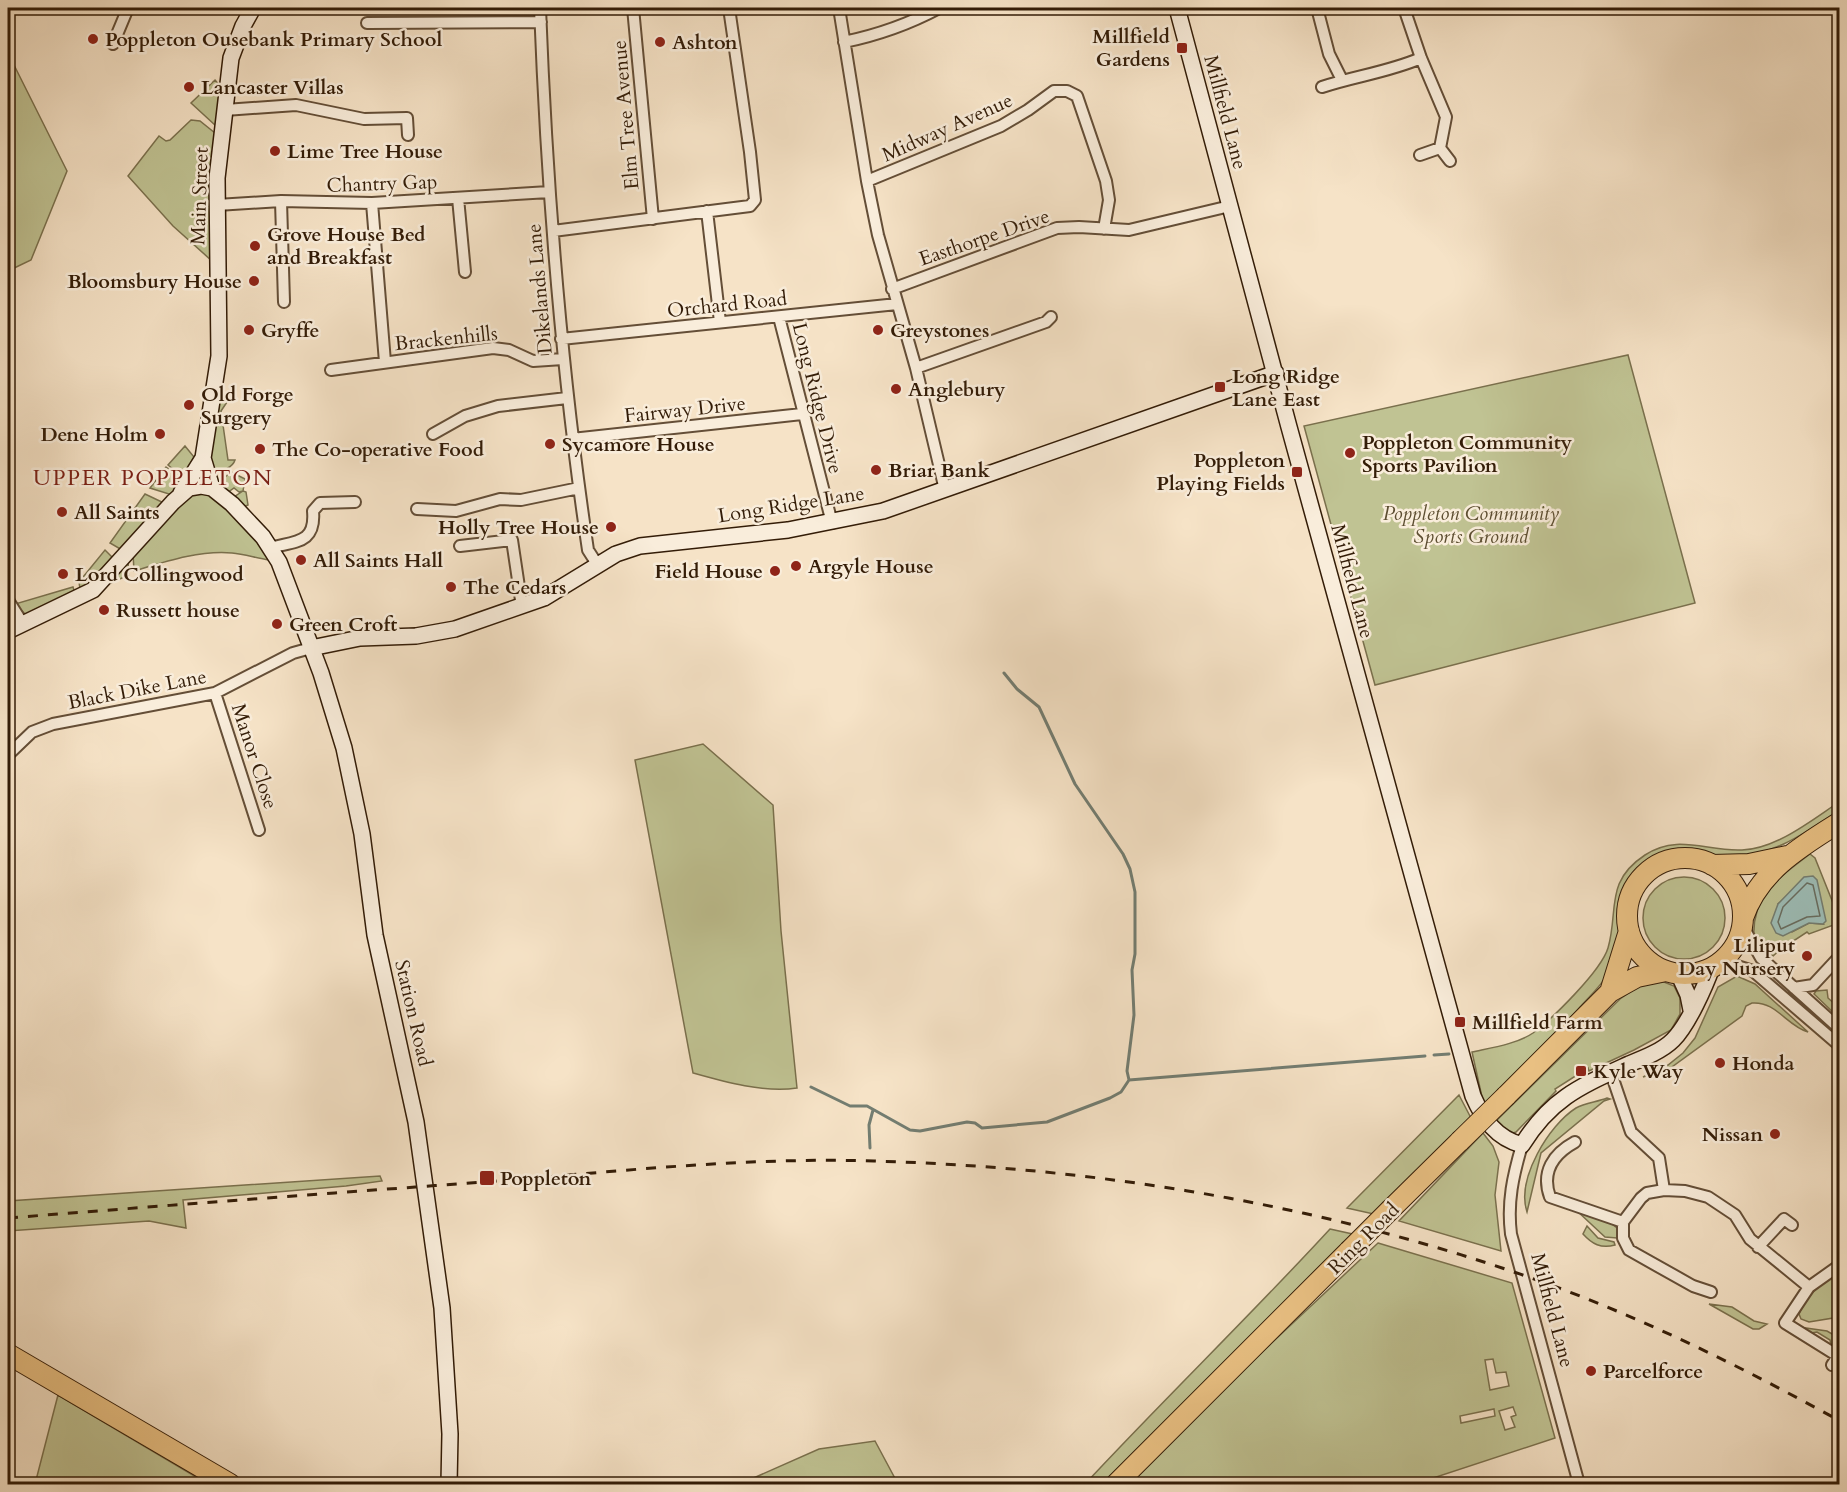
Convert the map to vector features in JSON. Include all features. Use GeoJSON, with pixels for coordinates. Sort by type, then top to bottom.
{"type":"FeatureCollection","features":[{"type":"Feature","properties":{"kind":"highway"},"geometry":{"type":"LineString","coordinates":[[1788,856],[1749,864],[1712,865],[1689,858],[1665,862],[1654,867],[1637,885],[1628,907],[1629,931],[1639,951],[1656,966],[1672,972],[1696,973],[1717,964],[1731,951],[1759,886],[1788,856],[1839,822]]}},
{"type":"Feature","properties":{"kind":"highway"},"geometry":{"type":"LineString","coordinates":[[1712,865],[1735,887],[1743,921]]}},
{"type":"Feature","properties":{"kind":"highway","name":"Ring Road"},"geometry":{"type":"LineString","coordinates":[[1610,992],[1629,931]]}},
{"type":"Feature","properties":{"kind":"highway","name":"Ring Road"},"geometry":{"type":"LineString","coordinates":[[1116,1485],[1610,992],[1637,978],[1672,972]]}},
{"type":"Feature","properties":{"kind":"highway"},"geometry":{"type":"LineString","coordinates":[[8,1354],[230,1485]]}},
{"type":"Feature","properties":{"kind":"street"},"geometry":{"type":"LineString","coordinates":[[112,44],[129,8]]}},
{"type":"Feature","properties":{"kind":"street","name":"Main Street"},"geometry":{"type":"LineString","coordinates":[[203,458],[219,356],[217,205],[225,110],[231,58],[243,26],[253,8]]}},
{"type":"Feature","properties":{"kind":"street","name":"Dikelands Lane"},"geometry":{"type":"LineString","coordinates":[[540,8],[549,192],[562,359],[588,550],[597,564]]}},
{"type":"Feature","properties":{"kind":"street","name":"Elm Tree Avenue"},"geometry":{"type":"LineString","coordinates":[[633,8],[653,219]]}},
{"type":"Feature","properties":{"kind":"street"},"geometry":{"type":"LineString","coordinates":[[553,231],[750,206],[755,200],[729,8]]}},
{"type":"Feature","properties":{"kind":"street"},"geometry":{"type":"LineString","coordinates":[[839,8],[867,181],[892,289],[916,368],[945,490]]}},
{"type":"Feature","properties":{"kind":"street"},"geometry":{"type":"LineString","coordinates":[[844,42],[870,37],[915,21],[939,8]]}},
{"type":"Feature","properties":{"kind":"street","name":"Millfield Lane"},"geometry":{"type":"LineString","coordinates":[[1177,8],[1473,1096],[1494,1130],[1506,1140],[1522,1145]]}},
{"type":"Feature","properties":{"kind":"street"},"geometry":{"type":"LineString","coordinates":[[1317,8],[1329,54],[1342,80]]}},
{"type":"Feature","properties":{"kind":"street"},"geometry":{"type":"LineString","coordinates":[[1404,8],[1421,58],[1446,117],[1440,148],[1450,161]]}},
{"type":"Feature","properties":{"kind":"street"},"geometry":{"type":"LineString","coordinates":[[367,23],[541,22]]}},
{"type":"Feature","properties":{"kind":"street"},"geometry":{"type":"LineString","coordinates":[[1322,87],[1342,80],[1393,70],[1421,58]]}},
{"type":"Feature","properties":{"kind":"street","name":"Midway Avenue"},"geometry":{"type":"LineString","coordinates":[[867,181],[1001,126],[1054,91],[1067,91],[1077,96],[1106,181],[1109,200],[1104,229]]}},
{"type":"Feature","properties":{"kind":"street"},"geometry":{"type":"LineString","coordinates":[[225,110],[296,105],[364,119],[407,118],[408,135]]}},
{"type":"Feature","properties":{"kind":"street"},"geometry":{"type":"LineString","coordinates":[[1420,155],[1440,148]]}},
{"type":"Feature","properties":{"kind":"street","name":"Chantry Gap"},"geometry":{"type":"LineString","coordinates":[[217,205],[281,201],[372,203],[549,192]]}},
{"type":"Feature","properties":{"kind":"street"},"geometry":{"type":"LineString","coordinates":[[458,198],[465,272]]}},
{"type":"Feature","properties":{"kind":"street"},"geometry":{"type":"LineString","coordinates":[[281,201],[284,302]]}},
{"type":"Feature","properties":{"kind":"street"},"geometry":{"type":"LineString","coordinates":[[372,203],[385,362]]}},
{"type":"Feature","properties":{"kind":"street","name":"Easthorpe Drive"},"geometry":{"type":"LineString","coordinates":[[892,289],[1057,228],[1129,230],[1230,206]]}},
{"type":"Feature","properties":{"kind":"street"},"geometry":{"type":"LineString","coordinates":[[707,211],[720,322]]}},
{"type":"Feature","properties":{"kind":"street","name":"Orchard Road"},"geometry":{"type":"LineString","coordinates":[[561,339],[897,304]]}},
{"type":"Feature","properties":{"kind":"street","name":"Long Ridge Drive"},"geometry":{"type":"LineString","coordinates":[[779,317],[802,414],[832,523]]}},
{"type":"Feature","properties":{"kind":"street"},"geometry":{"type":"LineString","coordinates":[[916,368],[1047,322],[1051,317]]}},
{"type":"Feature","properties":{"kind":"street","name":"Brackenhills"},"geometry":{"type":"LineString","coordinates":[[331,370],[493,348],[509,350],[533,361],[562,359]]}},
{"type":"Feature","properties":{"kind":"street","name":"Long Ridge Lane"},"geometry":{"type":"LineString","coordinates":[[311,648],[360,638],[416,636],[454,629],[544,598],[597,564],[616,554],[640,546],[832,523],[884,511],[1276,374]]}},
{"type":"Feature","properties":{"kind":"street"},"geometry":{"type":"LineString","coordinates":[[432,434],[465,416],[498,406],[567,398]]}},
{"type":"Feature","properties":{"kind":"street","name":"Fairway Drive"},"geometry":{"type":"LineString","coordinates":[[572,439],[802,414]]}},
{"type":"Feature","properties":{"kind":"street"},"geometry":{"type":"LineString","coordinates":[[180,494],[201,486],[212,488],[203,458]]}},
{"type":"Feature","properties":{"kind":"street"},"geometry":{"type":"LineString","coordinates":[[8,631],[93,590],[180,494],[203,458]]}},
{"type":"Feature","properties":{"kind":"street","name":"Station Road"},"geometry":{"type":"LineString","coordinates":[[212,488],[232,504],[270,548],[279,562],[311,648],[344,748],[362,834],[375,934],[416,1122],[442,1308],[450,1434],[449,1485]]}},
{"type":"Feature","properties":{"kind":"street"},"geometry":{"type":"LineString","coordinates":[[417,509],[456,511],[500,499],[521,500],[579,488]]}},
{"type":"Feature","properties":{"kind":"street"},"geometry":{"type":"LineString","coordinates":[[270,548],[305,539],[310,535],[314,522],[313,511],[320,503],[355,502]]}},
{"type":"Feature","properties":{"kind":"street"},"geometry":{"type":"LineString","coordinates":[[460,546],[512,540],[522,607]]}},
{"type":"Feature","properties":{"kind":"street"},"geometry":{"type":"LineString","coordinates":[[8,600],[23,624]]}},
{"type":"Feature","properties":{"kind":"street","name":"Black Dike Lane"},"geometry":{"type":"LineString","coordinates":[[8,755],[32,732],[53,724],[215,693],[293,653],[311,648]]}},
{"type":"Feature","properties":{"kind":"street","name":"Manor Close"},"geometry":{"type":"LineString","coordinates":[[215,693],[260,830]]}},
{"type":"Feature","properties":{"kind":"street"},"geometry":{"type":"LineString","coordinates":[[1743,921],[1754,950],[1839,1029]]}},
{"type":"Feature","properties":{"kind":"street"},"geometry":{"type":"LineString","coordinates":[[1794,988],[1813,985],[1839,956]]}},
{"type":"Feature","properties":{"kind":"street"},"geometry":{"type":"LineString","coordinates":[[1717,964],[1753,971],[1839,1046]]}},
{"type":"Feature","properties":{"kind":"street","name":"Millfield Lane"},"geometry":{"type":"LineString","coordinates":[[1579,1485],[1511,1234],[1508,1208],[1511,1180],[1522,1145],[1551,1106],[1574,1089],[1673,1041],[1682,1030],[1717,964]]}},
{"type":"Feature","properties":{"kind":"street"},"geometry":{"type":"LineString","coordinates":[[1672,972],[1688,995],[1691,1010]]}},
{"type":"Feature","properties":{"kind":"street"},"geometry":{"type":"LineString","coordinates":[[1611,1072],[1631,1132],[1659,1158],[1664,1190]]}},
{"type":"Feature","properties":{"kind":"street"},"geometry":{"type":"LineString","coordinates":[[1575,1142],[1564,1148],[1549,1167],[1546,1175],[1550,1197],[1623,1222]]}},
{"type":"Feature","properties":{"kind":"street"},"geometry":{"type":"LineString","coordinates":[[1711,1279],[1708,1291],[1629,1250],[1623,1238],[1623,1222],[1647,1193],[1664,1190],[1697,1194],[1725,1206],[1735,1215],[1750,1239],[1758,1247],[1809,1287]]}},
{"type":"Feature","properties":{"kind":"street"},"geometry":{"type":"LineString","coordinates":[[1758,1247],[1784,1219],[1792,1225]]}},
{"type":"Feature","properties":{"kind":"street"},"geometry":{"type":"LineString","coordinates":[[1832,1365],[1838,1356],[1785,1323],[1809,1287],[1839,1265]]}},
{"type":"Feature","properties":{"kind":"green space"},"geometry":{"type":"Polygon","coordinates":[[[8,53],[67,171],[31,260],[8,271],[8,53]]]}},
{"type":"Feature","properties":{"kind":"green space"},"geometry":{"type":"Polygon","coordinates":[[[215,80],[220,86],[216,126],[191,103],[215,80]]]}},
{"type":"Feature","properties":{"kind":"green space"},"geometry":{"type":"Polygon","coordinates":[[[191,120],[200,121],[215,133],[212,261],[173,226],[128,176],[159,136],[166,141],[170,140],[191,120]]]}},
{"type":"Feature","properties":{"kind":"green space","name":"Poppleton Community Sports Ground"},"geometry":{"type":"Polygon","coordinates":[[[1628,355],[1695,603],[1375,685],[1304,426],[1628,355]]]}},
{"type":"Feature","properties":{"kind":"green space"},"geometry":{"type":"Polygon","coordinates":[[[217,401],[227,402],[221,411],[228,460],[235,460],[229,467],[214,471],[208,460],[217,401]]]}},
{"type":"Feature","properties":{"kind":"green space"},"geometry":{"type":"Polygon","coordinates":[[[185,446],[194,457],[183,477],[168,465],[185,446]]]}},
{"type":"Feature","properties":{"kind":"green space"},"geometry":{"type":"Polygon","coordinates":[[[166,467],[184,480],[172,495],[150,488],[166,467]]]}},
{"type":"Feature","properties":{"kind":"green space"},"geometry":{"type":"Polygon","coordinates":[[[231,472],[245,479],[243,491],[239,492],[234,488],[227,493],[222,488],[223,479],[231,472]]]}},
{"type":"Feature","properties":{"kind":"green space"},"geometry":{"type":"Polygon","coordinates":[[[198,490],[230,510],[255,539],[269,560],[241,554],[207,553],[134,571],[133,553],[182,498],[198,490]]]}},
{"type":"Feature","properties":{"kind":"green space"},"geometry":{"type":"Polygon","coordinates":[[[243,491],[246,492],[248,505],[243,507],[234,497],[243,491]]]}},
{"type":"Feature","properties":{"kind":"green space"},"geometry":{"type":"Polygon","coordinates":[[[145,494],[164,503],[122,550],[110,543],[145,494]]]}},
{"type":"Feature","properties":{"kind":"green space"},"geometry":{"type":"Polygon","coordinates":[[[105,550],[114,559],[93,584],[80,589],[79,582],[105,550]]]}},
{"type":"Feature","properties":{"kind":"green space"},"geometry":{"type":"Polygon","coordinates":[[[128,562],[129,575],[106,585],[128,562]]]}},
{"type":"Feature","properties":{"kind":"green space"},"geometry":{"type":"Polygon","coordinates":[[[73,587],[75,594],[27,616],[15,604],[73,587]]]}},
{"type":"Feature","properties":{"kind":"green space"},"geometry":{"type":"Polygon","coordinates":[[[703,744],[773,805],[781,931],[797,1088],[758,1088],[693,1073],[635,760],[703,744]]]}},
{"type":"Feature","properties":{"kind":"green space"},"geometry":{"type":"Polygon","coordinates":[[[1839,802],[1839,810],[1825,820],[1769,850],[1737,858],[1710,859],[1686,855],[1670,856],[1652,862],[1639,872],[1630,884],[1625,898],[1615,958],[1606,977],[1545,1045],[1484,1106],[1472,1052],[1527,1037],[1552,1017],[1586,981],[1604,958],[1608,948],[1618,886],[1632,865],[1645,855],[1669,845],[1681,844],[1742,850],[1768,845],[1805,825],[1839,802]]]}},
{"type":"Feature","properties":{"kind":"green space"},"geometry":{"type":"Polygon","coordinates":[[[1810,854],[1815,858],[1839,918],[1839,926],[1836,924],[1809,934],[1807,932],[1773,956],[1754,939],[1757,911],[1769,889],[1810,854]],[[1789,894],[1778,904],[1792,932],[1809,923],[1823,924],[1789,894]]]}},
{"type":"Feature","properties":{"kind":"green space"},"geometry":{"type":"Polygon","coordinates":[[[1684,877],[1700,880],[1713,889],[1722,902],[1725,918],[1722,934],[1713,947],[1700,956],[1684,959],[1668,956],[1655,947],[1646,934],[1643,918],[1646,902],[1655,889],[1668,880],[1684,877]]]}},
{"type":"Feature","properties":{"kind":"green space"},"geometry":{"type":"Polygon","coordinates":[[[1737,976],[1755,984],[1808,1032],[1768,1006],[1752,1003],[1746,1006],[1742,1016],[1669,1069],[1643,1077],[1668,1065],[1683,1053],[1695,1038],[1718,987],[1737,976]]]}},
{"type":"Feature","properties":{"kind":"green space"},"geometry":{"type":"Polygon","coordinates":[[[1659,980],[1674,986],[1680,998],[1680,1014],[1671,1030],[1589,1071],[1588,1068],[1555,1089],[1556,1091],[1516,1132],[1511,1134],[1494,1123],[1620,999],[1639,986],[1659,980]]]}},
{"type":"Feature","properties":{"kind":"green space"},"geometry":{"type":"Polygon","coordinates":[[[1827,990],[1828,998],[1839,1008],[1839,1018],[1814,994],[1816,991],[1827,990]]]}},
{"type":"Feature","properties":{"kind":"green space"},"geometry":{"type":"Polygon","coordinates":[[[1459,1095],[1471,1118],[1378,1215],[1347,1208],[1459,1095]]]}},
{"type":"Feature","properties":{"kind":"green space"},"geometry":{"type":"Polygon","coordinates":[[[1610,1099],[1604,1101],[1541,1153],[1527,1212],[1526,1184],[1537,1154],[1555,1127],[1576,1108],[1610,1099]]]}},
{"type":"Feature","properties":{"kind":"green space"},"geometry":{"type":"Polygon","coordinates":[[[1483,1133],[1493,1146],[1499,1162],[1495,1195],[1501,1251],[1399,1221],[1483,1133]]]}},
{"type":"Feature","properties":{"kind":"green space"},"geometry":{"type":"Polygon","coordinates":[[[380,1176],[382,1181],[346,1186],[183,1200],[186,1228],[149,1221],[8,1231],[8,1201],[380,1176]]]}},
{"type":"Feature","properties":{"kind":"green space"},"geometry":{"type":"Polygon","coordinates":[[[1576,1210],[1612,1224],[1617,1228],[1617,1238],[1605,1237],[1576,1210]]]}},
{"type":"Feature","properties":{"kind":"green space"},"geometry":{"type":"Polygon","coordinates":[[[1587,1226],[1598,1238],[1614,1242],[1615,1245],[1601,1246],[1593,1243],[1583,1234],[1587,1226]]]}},
{"type":"Feature","properties":{"kind":"green space"},"geometry":{"type":"Polygon","coordinates":[[[1330,1229],[1357,1235],[1105,1484],[1085,1484],[1269,1293],[1330,1229]]]}},
{"type":"Feature","properties":{"kind":"green space"},"geometry":{"type":"Polygon","coordinates":[[[1378,1243],[1512,1283],[1555,1438],[1415,1484],[1128,1484],[1229,1383],[1378,1243]],[[1493,1359],[1485,1360],[1490,1390],[1509,1386],[1506,1372],[1496,1373],[1493,1359]],[[1513,1407],[1499,1411],[1505,1430],[1515,1427],[1511,1417],[1516,1415],[1513,1407]],[[1494,1409],[1460,1416],[1461,1423],[1495,1416],[1494,1409]]]}},
{"type":"Feature","properties":{"kind":"green space"},"geometry":{"type":"Polygon","coordinates":[[[1839,1269],[1833,1318],[1809,1322],[1801,1319],[1799,1314],[1808,1298],[1839,1269]]]}},
{"type":"Feature","properties":{"kind":"green space"},"geometry":{"type":"Polygon","coordinates":[[[1709,1304],[1732,1307],[1754,1321],[1767,1324],[1759,1329],[1753,1329],[1709,1304]]]}},
{"type":"Feature","properties":{"kind":"green space"},"geometry":{"type":"Polygon","coordinates":[[[1799,1327],[1827,1331],[1839,1338],[1839,1350],[1831,1346],[1830,1340],[1817,1332],[1811,1333],[1799,1327]]]}},
{"type":"Feature","properties":{"kind":"green space"},"geometry":{"type":"Polygon","coordinates":[[[58,1395],[208,1484],[35,1484],[58,1395]]]}},
{"type":"Feature","properties":{"kind":"green space"},"geometry":{"type":"Polygon","coordinates":[[[875,1441],[898,1484],[740,1484],[819,1449],[875,1441]]]}},
{"type":"Feature","properties":{"kind":"water"},"geometry":{"type":"Polygon","coordinates":[[[1813,876],[1817,880],[1826,921],[1823,924],[1809,923],[1783,936],[1776,933],[1771,923],[1778,904],[1804,877],[1813,876]]]}},
{"type":"Feature","properties":{"kind":"waterway"},"geometry":{"type":"LineString","coordinates":[[1004,673],[1017,689],[1039,707],[1075,784],[1123,854],[1130,869],[1135,892],[1135,954],[1132,970],[1134,1015],[1127,1071],[1129,1080]]}},
{"type":"Feature","properties":{"kind":"waterway"},"geometry":{"type":"LineString","coordinates":[[1434,1055],[1449,1054]]}},
{"type":"Feature","properties":{"kind":"waterway"},"geometry":{"type":"LineString","coordinates":[[811,1087],[850,1106],[867,1106],[910,1130],[920,1131],[967,1122],[975,1123],[982,1128],[1047,1122],[1110,1098],[1121,1092],[1129,1080],[1425,1056]]}},
{"type":"Feature","properties":{"kind":"waterway"},"geometry":{"type":"LineString","coordinates":[[870,1148],[869,1125],[873,1110]]}},
{"type":"Feature","properties":{"kind":"railway"},"geometry":{"type":"LineString","coordinates":[[8,1218],[732,1163],[874,1161],[962,1165],[1050,1173],[1138,1183],[1313,1215],[1483,1262],[1567,1291],[1671,1335],[1840,1421]]}},
{"type":"Feature","properties":{"kind":"place","name":"Poppleton Ousebank Primary School"},"geometry":{"type":"Point","coordinates":[93,39]}},
{"type":"Feature","properties":{"kind":"place","name":"Ashton"},"geometry":{"type":"Point","coordinates":[660,42]}},
{"type":"Feature","properties":{"kind":"place","name":"Millfield Gardens"},"geometry":{"type":"Point","coordinates":[1182,48]}},
{"type":"Feature","properties":{"kind":"place","name":"Lancaster Villas"},"geometry":{"type":"Point","coordinates":[189,87]}},
{"type":"Feature","properties":{"kind":"place","name":"Lime Tree House"},"geometry":{"type":"Point","coordinates":[275,151]}},
{"type":"Feature","properties":{"kind":"place","name":"Grove House Bed and Breakfast"},"geometry":{"type":"Point","coordinates":[255,246]}},
{"type":"Feature","properties":{"kind":"place","name":"Bloomsbury House"},"geometry":{"type":"Point","coordinates":[254,281]}},
{"type":"Feature","properties":{"kind":"place","name":"Gryffe"},"geometry":{"type":"Point","coordinates":[249,330]}},
{"type":"Feature","properties":{"kind":"place","name":"Greystones"},"geometry":{"type":"Point","coordinates":[878,330]}},
{"type":"Feature","properties":{"kind":"place","name":"Long Ridge Lane East"},"geometry":{"type":"Point","coordinates":[1220,387]}},
{"type":"Feature","properties":{"kind":"place","name":"Anglebury"},"geometry":{"type":"Point","coordinates":[896,389]}},
{"type":"Feature","properties":{"kind":"place","name":"Old Forge Surgery"},"geometry":{"type":"Point","coordinates":[189,405]}},
{"type":"Feature","properties":{"kind":"place","name":"Dene Holm"},"geometry":{"type":"Point","coordinates":[160,434]}},
{"type":"Feature","properties":{"kind":"place","name":"Sycamore House"},"geometry":{"type":"Point","coordinates":[550,444]}},
{"type":"Feature","properties":{"kind":"place","name":"The Co-operative Food"},"geometry":{"type":"Point","coordinates":[260,449]}},
{"type":"Feature","properties":{"kind":"place","name":"Poppleton Community Sports Pavilion"},"geometry":{"type":"Point","coordinates":[1350,453]}},
{"type":"Feature","properties":{"kind":"place","name":"Briar Bank"},"geometry":{"type":"Point","coordinates":[876,470]}},
{"type":"Feature","properties":{"kind":"place","name":"Poppleton Playing Fields"},"geometry":{"type":"Point","coordinates":[1297,472]}},
{"type":"Feature","properties":{"kind":"place","name":"All Saints"},"geometry":{"type":"Point","coordinates":[62,512]}},
{"type":"Feature","properties":{"kind":"place","name":"Holly Tree House"},"geometry":{"type":"Point","coordinates":[611,527]}},
{"type":"Feature","properties":{"kind":"place","name":"All Saints Hall"},"geometry":{"type":"Point","coordinates":[301,560]}},
{"type":"Feature","properties":{"kind":"place","name":"Argyle House"},"geometry":{"type":"Point","coordinates":[796,566]}},
{"type":"Feature","properties":{"kind":"place","name":"Field House"},"geometry":{"type":"Point","coordinates":[775,571]}},
{"type":"Feature","properties":{"kind":"place","name":"Lord Collingwood"},"geometry":{"type":"Point","coordinates":[63,574]}},
{"type":"Feature","properties":{"kind":"place","name":"The Cedars"},"geometry":{"type":"Point","coordinates":[451,587]}},
{"type":"Feature","properties":{"kind":"place","name":"Russett house"},"geometry":{"type":"Point","coordinates":[104,610]}},
{"type":"Feature","properties":{"kind":"place","name":"Green Croft"},"geometry":{"type":"Point","coordinates":[277,624]}},
{"type":"Feature","properties":{"kind":"place","name":"Liliput Day Nursery"},"geometry":{"type":"Point","coordinates":[1807,956]}},
{"type":"Feature","properties":{"kind":"place","name":"Millfield Farm"},"geometry":{"type":"Point","coordinates":[1460,1022]}},
{"type":"Feature","properties":{"kind":"place","name":"Honda"},"geometry":{"type":"Point","coordinates":[1720,1063]}},
{"type":"Feature","properties":{"kind":"place","name":"Kyle Way"},"geometry":{"type":"Point","coordinates":[1581,1071]}},
{"type":"Feature","properties":{"kind":"place","name":"Nissan"},"geometry":{"type":"Point","coordinates":[1775,1134]}},
{"type":"Feature","properties":{"kind":"place","name":"Poppleton"},"geometry":{"type":"Point","coordinates":[487,1178]}},
{"type":"Feature","properties":{"kind":"place","name":"Parcelforce"},"geometry":{"type":"Point","coordinates":[1591,1371]}},
{"type":"Feature","properties":{"kind":"district","name":"UPPER POPPLETON"},"geometry":{"type":"Point","coordinates":[153,477]}}]}
